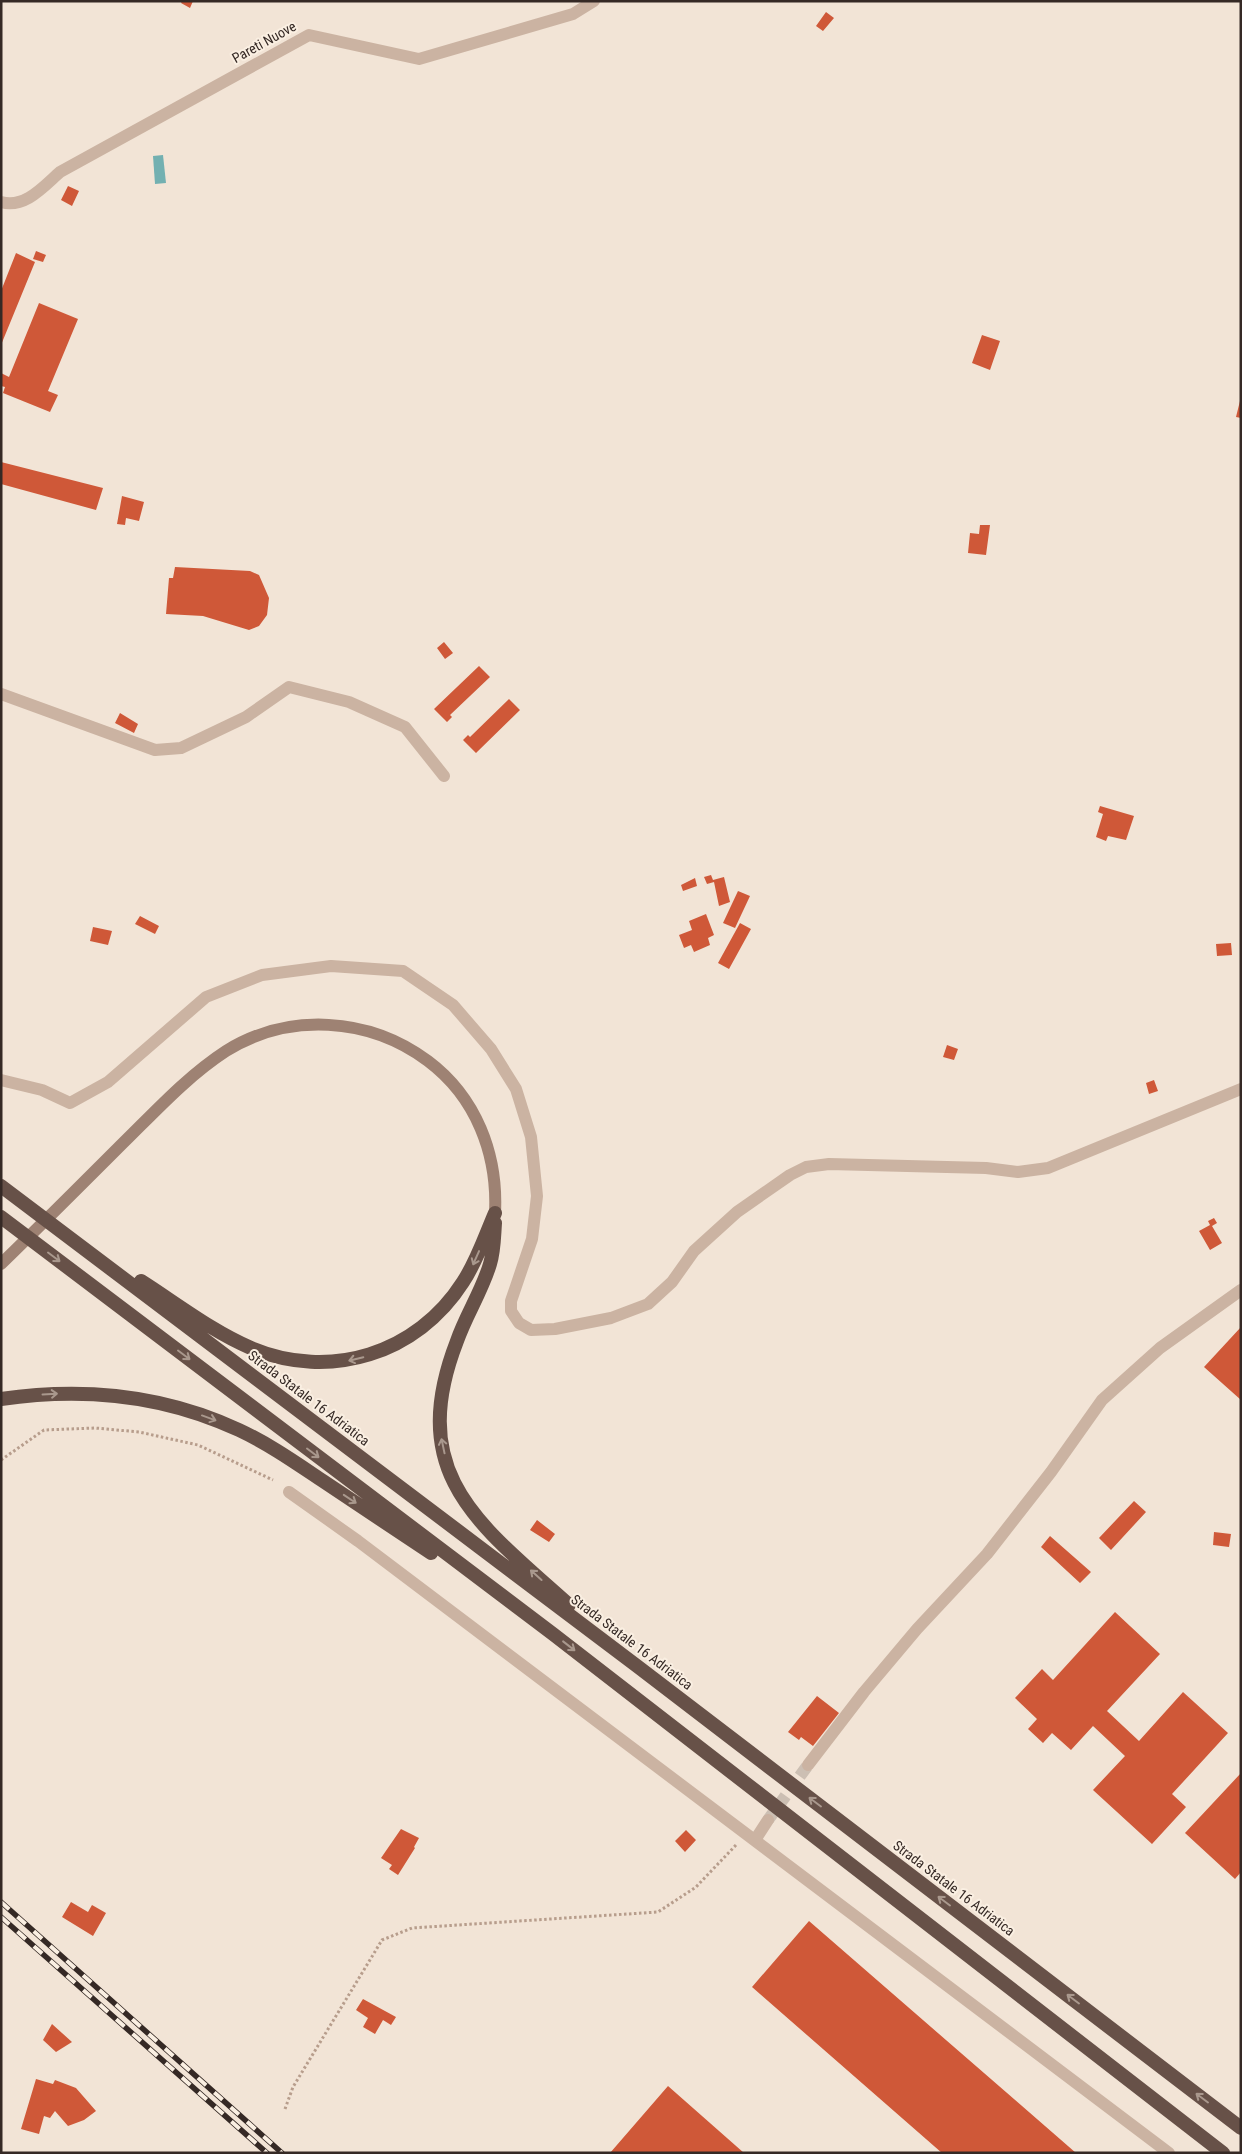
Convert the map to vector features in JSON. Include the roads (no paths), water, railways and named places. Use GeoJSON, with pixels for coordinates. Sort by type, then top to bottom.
{"type":"FeatureCollection","features":[{"type":"Feature","properties":{"kind":"highway","name":"Strada Statale 16 Adriatica"},"geometry":{"type":"LineString","coordinates":[[1,1186],[637,1666],[1241,2128]]}},
{"type":"Feature","properties":{"kind":"highway"},"geometry":{"type":"LineString","coordinates":[[61,1231],[242,1343],[283,1358],[328,1362],[355,1359],[383,1350],[410,1337],[430,1322],[448,1303],[468,1275],[495,1213]]}},
{"type":"Feature","properties":{"kind":"highway"},"geometry":{"type":"LineString","coordinates":[[495,1213],[492,1254],[489,1266],[454,1347],[441,1394],[441,1438],[448,1468],[460,1495],[494,1536],[637,1666]]}},
{"type":"Feature","properties":{"kind":"highway"},"geometry":{"type":"LineString","coordinates":[[1,1218],[553,1634],[1223,2153]]}},
{"type":"Feature","properties":{"kind":"highway"},"geometry":{"type":"LineString","coordinates":[[1,1399],[56,1393],[120,1396],[179,1408],[228,1425],[278,1452],[553,1634]]}},
{"type":"Feature","properties":{"kind":"main road"},"geometry":{"type":"LineString","coordinates":[[1,1264],[148,1119],[204,1067],[250,1039],[271,1031],[308,1024],[341,1025],[368,1031],[392,1040],[426,1060],[445,1076],[463,1096],[477,1120],[490,1157],[495,1185],[495,1213]]}},
{"type":"Feature","properties":{"kind":"street","name":"Pareti Nuove"},"geometry":{"type":"LineString","coordinates":[[1,202],[9,204],[32,197],[60,172],[309,35],[419,59],[574,14],[594,1]]}},
{"type":"Feature","properties":{"kind":"street"},"geometry":{"type":"LineString","coordinates":[[1,694],[155,750],[181,748],[246,717],[289,687],[349,702],[405,727],[444,776]]}},
{"type":"Feature","properties":{"kind":"street"},"geometry":{"type":"LineString","coordinates":[[1,1080],[42,1090],[70,1103],[108,1082],[206,997],[262,975],[281,972],[330,966],[403,971],[453,1005],[491,1049],[516,1089],[531,1137],[537,1196],[532,1239],[511,1301],[511,1312],[519,1324],[531,1330],[555,1329],[611,1318],[648,1304],[672,1282],[694,1251],[736,1212],[790,1175],[806,1167],[829,1164],[986,1168],[1018,1172],[1048,1168],[1241,1089]]}},
{"type":"Feature","properties":{"kind":"street"},"geometry":{"type":"LineString","coordinates":[[808,1765],[864,1692],[917,1628],[987,1554],[1051,1472],[1102,1400],[1160,1348],[1241,1290]]}},
{"type":"Feature","properties":{"kind":"street"},"geometry":{"type":"LineString","coordinates":[[289,1492],[1169,2153]]}},
{"type":"Feature","properties":{"kind":"street"},"geometry":{"type":"LineString","coordinates":[[750,1837],[768,1820]]}},
{"type":"Feature","properties":{"kind":"water"},"geometry":{"type":"Polygon","coordinates":[[[163,155],[166,183],[155,184],[153,156],[163,155]]]}},
{"type":"Feature","properties":{"kind":"tunnel"},"geometry":{"type":"LineString","coordinates":[[768,1820],[808,1765]]}},
{"type":"Feature","properties":{"kind":"railway"},"geometry":{"type":"LineString","coordinates":[[1,1902],[282,2153]]}},
{"type":"Feature","properties":{"kind":"railway"},"geometry":{"type":"LineString","coordinates":[[1,1917],[267,2153]]}}]}
